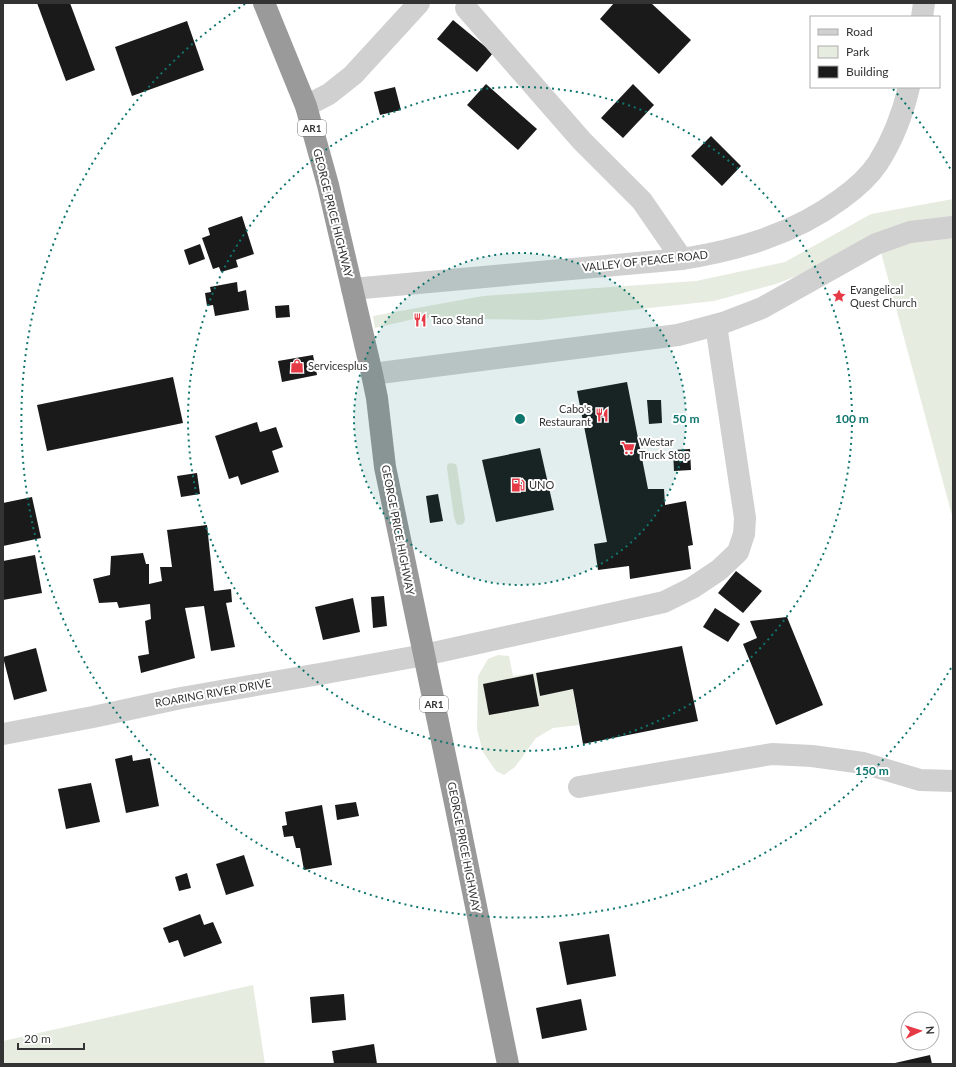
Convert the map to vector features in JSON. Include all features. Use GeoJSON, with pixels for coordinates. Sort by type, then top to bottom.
{"type":"FeatureCollection","features":[{"type":"Feature","properties":{"kind":"highway","name":"GEORGE PRICE HIGHWAY"},"geometry":{"type":"LineString","coordinates":[[264,3],[306,106],[328,185],[372,374],[377,398],[385,467],[508,1064]]}},
{"type":"Feature","properties":{"kind":"street"},"geometry":{"type":"LineString","coordinates":[[306,106],[329,94],[353,75],[419,3]]}},
{"type":"Feature","properties":{"kind":"street"},"geometry":{"type":"LineString","coordinates":[[922,16],[924,3]]}},
{"type":"Feature","properties":{"kind":"street"},"geometry":{"type":"LineString","coordinates":[[466,8],[582,141],[642,201],[682,258]]}},
{"type":"Feature","properties":{"kind":"street","name":"VALLEY OF PEACE ROAD"},"geometry":{"type":"LineString","coordinates":[[352,289],[682,258],[711,254],[778,234],[808,220],[834,204],[857,187],[878,164],[893,133],[909,88]]}},
{"type":"Feature","properties":{"kind":"street"},"geometry":{"type":"LineString","coordinates":[[372,374],[678,335],[716,325],[762,308],[876,244],[910,232],[953,228]]}},
{"type":"Feature","properties":{"kind":"street","name":"ROARING RIVER DRIVE"},"geometry":{"type":"LineString","coordinates":[[3,734],[181,698],[424,654],[664,602],[692,588],[719,570],[738,552],[744,534],[745,518],[716,325]]}},
{"type":"Feature","properties":{"kind":"street"},"geometry":{"type":"LineString","coordinates":[[579,787],[772,754],[812,756],[863,762],[920,780],[953,781]]}},
{"type":"Feature","properties":{"kind":"green space"},"geometry":{"type":"Polygon","coordinates":[[[953,199],[953,519],[876,234],[832,262],[776,284],[714,301],[540,320],[418,318],[375,328],[373,316],[483,296],[696,281],[785,262],[871,214],[953,199]]]}},
{"type":"Feature","properties":{"kind":"green space"},"geometry":{"type":"Polygon","coordinates":[[[450,463],[456,464],[457,467],[465,520],[463,524],[458,525],[454,517],[447,468],[447,465],[450,463]]]}},
{"type":"Feature","properties":{"kind":"green space"},"geometry":{"type":"Polygon","coordinates":[[[498,655],[509,656],[513,676],[536,673],[540,696],[573,689],[579,725],[553,728],[536,738],[515,767],[504,775],[496,771],[483,752],[477,729],[478,676],[488,659],[498,655]]]}},
{"type":"Feature","properties":{"kind":"green space"},"geometry":{"type":"Polygon","coordinates":[[[253,985],[265,1064],[3,1064],[3,1041],[253,985]]]}},
{"type":"Feature","properties":{"kind":"building"},"geometry":{"type":"Polygon","coordinates":[[[37,3],[70,3],[95,70],[66,81],[37,3]]]}},
{"type":"Feature","properties":{"kind":"building"},"geometry":{"type":"Polygon","coordinates":[[[614,3],[651,3],[691,40],[659,74],[600,19],[614,3]]]}},
{"type":"Feature","properties":{"kind":"building"},"geometry":{"type":"Polygon","coordinates":[[[453,20],[493,53],[477,72],[437,39],[453,20]]]}},
{"type":"Feature","properties":{"kind":"building"},"geometry":{"type":"Polygon","coordinates":[[[187,21],[204,70],[132,96],[115,47],[187,21]]]}},
{"type":"Feature","properties":{"kind":"building"},"geometry":{"type":"Polygon","coordinates":[[[486,84],[537,129],[518,150],[467,105],[486,84]]]}},
{"type":"Feature","properties":{"kind":"building"},"geometry":{"type":"Polygon","coordinates":[[[633,84],[654,105],[623,138],[601,118],[633,84]]]}},
{"type":"Feature","properties":{"kind":"building"},"geometry":{"type":"Polygon","coordinates":[[[395,87],[401,110],[380,115],[374,92],[395,87]]]}},
{"type":"Feature","properties":{"kind":"building"},"geometry":{"type":"Polygon","coordinates":[[[711,136],[741,166],[722,186],[691,156],[711,136]]]}},
{"type":"Feature","properties":{"kind":"building"},"geometry":{"type":"Polygon","coordinates":[[[242,216],[254,254],[236,260],[238,267],[221,272],[219,267],[213,269],[202,238],[210,235],[208,228],[242,216]]]}},
{"type":"Feature","properties":{"kind":"building"},"geometry":{"type":"Polygon","coordinates":[[[200,244],[205,259],[189,265],[184,250],[200,244]]]}},
{"type":"Feature","properties":{"kind":"building"},"geometry":{"type":"Polygon","coordinates":[[[237,282],[238,292],[246,290],[249,310],[215,316],[213,305],[207,306],[205,293],[211,292],[210,287],[237,282]]]}},
{"type":"Feature","properties":{"kind":"building"},"geometry":{"type":"Polygon","coordinates":[[[289,305],[290,317],[276,318],[275,306],[289,305]]]}},
{"type":"Feature","properties":{"kind":"building"},"geometry":{"type":"Polygon","coordinates":[[[313,355],[317,375],[282,382],[278,361],[313,355]]]}},
{"type":"Feature","properties":{"kind":"building"},"geometry":{"type":"Polygon","coordinates":[[[173,377],[183,423],[47,451],[37,405],[173,377]]]}},
{"type":"Feature","properties":{"kind":"building"},"geometry":{"type":"Polygon","coordinates":[[[627,382],[648,489],[664,489],[665,505],[686,501],[693,545],[688,546],[691,569],[630,579],[629,566],[598,570],[594,544],[607,542],[577,391],[627,382]]]}},
{"type":"Feature","properties":{"kind":"building"},"geometry":{"type":"Polygon","coordinates":[[[647,400],[661,400],[662,423],[649,424],[647,400]]]}},
{"type":"Feature","properties":{"kind":"building"},"geometry":{"type":"Polygon","coordinates":[[[257,422],[260,432],[276,427],[283,447],[272,451],[279,472],[241,485],[238,476],[229,479],[215,436],[257,422]]]}},
{"type":"Feature","properties":{"kind":"building","name":"UNO"},"geometry":{"type":"Polygon","coordinates":[[[540,448],[554,510],[496,522],[482,460],[540,448]]]}},
{"type":"Feature","properties":{"kind":"building"},"geometry":{"type":"Polygon","coordinates":[[[690,449],[691,470],[674,471],[673,450],[690,449]]]}},
{"type":"Feature","properties":{"kind":"building"},"geometry":{"type":"Polygon","coordinates":[[[197,473],[200,494],[181,497],[177,476],[197,473]]]}},
{"type":"Feature","properties":{"kind":"building"},"geometry":{"type":"Polygon","coordinates":[[[438,494],[443,521],[430,523],[426,496],[438,494]]]}},
{"type":"Feature","properties":{"kind":"building"},"geometry":{"type":"Polygon","coordinates":[[[32,497],[41,538],[3,546],[3,503],[32,497]]]}},
{"type":"Feature","properties":{"kind":"building"},"geometry":{"type":"Polygon","coordinates":[[[207,525],[214,591],[231,589],[232,602],[226,603],[235,647],[211,651],[204,606],[185,608],[195,658],[141,673],[138,656],[149,654],[145,621],[151,619],[150,604],[119,608],[117,602],[99,603],[93,579],[110,575],[111,556],[143,553],[146,564],[149,564],[149,584],[162,581],[160,567],[172,567],[167,530],[207,525]]]}},
{"type":"Feature","properties":{"kind":"building"},"geometry":{"type":"Polygon","coordinates":[[[35,555],[42,593],[3,600],[3,561],[35,555]]]}},
{"type":"Feature","properties":{"kind":"building"},"geometry":{"type":"Polygon","coordinates":[[[736,571],[762,591],[743,613],[718,593],[736,571]]]}},
{"type":"Feature","properties":{"kind":"building"},"geometry":{"type":"Polygon","coordinates":[[[384,596],[387,626],[373,628],[371,597],[384,596]]]}},
{"type":"Feature","properties":{"kind":"building"},"geometry":{"type":"Polygon","coordinates":[[[353,598],[360,632],[323,640],[315,607],[353,598]]]}},
{"type":"Feature","properties":{"kind":"building"},"geometry":{"type":"Polygon","coordinates":[[[715,608],[740,624],[728,642],[703,627],[715,608]]]}},
{"type":"Feature","properties":{"kind":"building"},"geometry":{"type":"Polygon","coordinates":[[[787,617],[823,705],[776,725],[743,644],[757,638],[750,621],[787,617]]]}},
{"type":"Feature","properties":{"kind":"building"},"geometry":{"type":"Polygon","coordinates":[[[682,646],[698,721],[583,744],[573,689],[540,696],[536,673],[682,646]]]}},
{"type":"Feature","properties":{"kind":"building"},"geometry":{"type":"Polygon","coordinates":[[[36,648],[47,691],[14,700],[3,657],[36,648]]]}},
{"type":"Feature","properties":{"kind":"building"},"geometry":{"type":"Polygon","coordinates":[[[533,674],[539,706],[489,715],[483,684],[533,674]]]}},
{"type":"Feature","properties":{"kind":"building"},"geometry":{"type":"Polygon","coordinates":[[[132,755],[133,761],[150,758],[159,806],[126,813],[115,759],[132,755]]]}},
{"type":"Feature","properties":{"kind":"building"},"geometry":{"type":"Polygon","coordinates":[[[91,783],[100,822],[66,829],[58,789],[91,783]]]}},
{"type":"Feature","properties":{"kind":"building"},"geometry":{"type":"Polygon","coordinates":[[[356,802],[359,816],[337,820],[335,805],[356,802]]]}},
{"type":"Feature","properties":{"kind":"building"},"geometry":{"type":"Polygon","coordinates":[[[322,805],[332,865],[304,870],[300,848],[296,848],[293,836],[284,837],[282,826],[287,825],[285,812],[322,805]]]}},
{"type":"Feature","properties":{"kind":"building"},"geometry":{"type":"Polygon","coordinates":[[[244,855],[254,886],[226,895],[216,864],[244,855]]]}},
{"type":"Feature","properties":{"kind":"building"},"geometry":{"type":"Polygon","coordinates":[[[187,873],[191,888],[179,891],[175,877],[187,873]]]}},
{"type":"Feature","properties":{"kind":"building"},"geometry":{"type":"Polygon","coordinates":[[[200,914],[204,925],[213,922],[222,943],[184,957],[178,940],[169,943],[163,928],[200,914]]]}},
{"type":"Feature","properties":{"kind":"building"},"geometry":{"type":"Polygon","coordinates":[[[609,934],[616,976],[567,985],[559,942],[609,934]]]}},
{"type":"Feature","properties":{"kind":"building"},"geometry":{"type":"Polygon","coordinates":[[[344,994],[346,1020],[312,1023],[310,997],[344,994]]]}},
{"type":"Feature","properties":{"kind":"building"},"geometry":{"type":"Polygon","coordinates":[[[581,999],[587,1030],[542,1039],[536,1008],[581,999]]]}},
{"type":"Feature","properties":{"kind":"building"},"geometry":{"type":"Polygon","coordinates":[[[374,1044],[377,1064],[334,1064],[332,1051],[374,1044]]]}},
{"type":"Feature","properties":{"kind":"building"},"geometry":{"type":"Polygon","coordinates":[[[930,1055],[932,1064],[895,1063],[930,1055]]]}},
{"type":"Feature","properties":{"kind":"place","name":"Evangelical Quest Church"},"geometry":{"type":"Point","coordinates":[839,296]}},
{"type":"Feature","properties":{"kind":"place","name":"Taco Stand"},"geometry":{"type":"Point","coordinates":[420,320]}},
{"type":"Feature","properties":{"kind":"place","name":"Servicesplus"},"geometry":{"type":"Point","coordinates":[297,366]}},
{"type":"Feature","properties":{"kind":"place","name":"Cabo's Restaurant"},"geometry":{"type":"Point","coordinates":[602,415]}},
{"type":"Feature","properties":{"kind":"place","name":"Westar Truck Stop"},"geometry":{"type":"Point","coordinates":[628,448]}},
{"type":"Feature","properties":{"kind":"place","name":"UNO"},"geometry":{"type":"Point","coordinates":[518,485]}}]}
